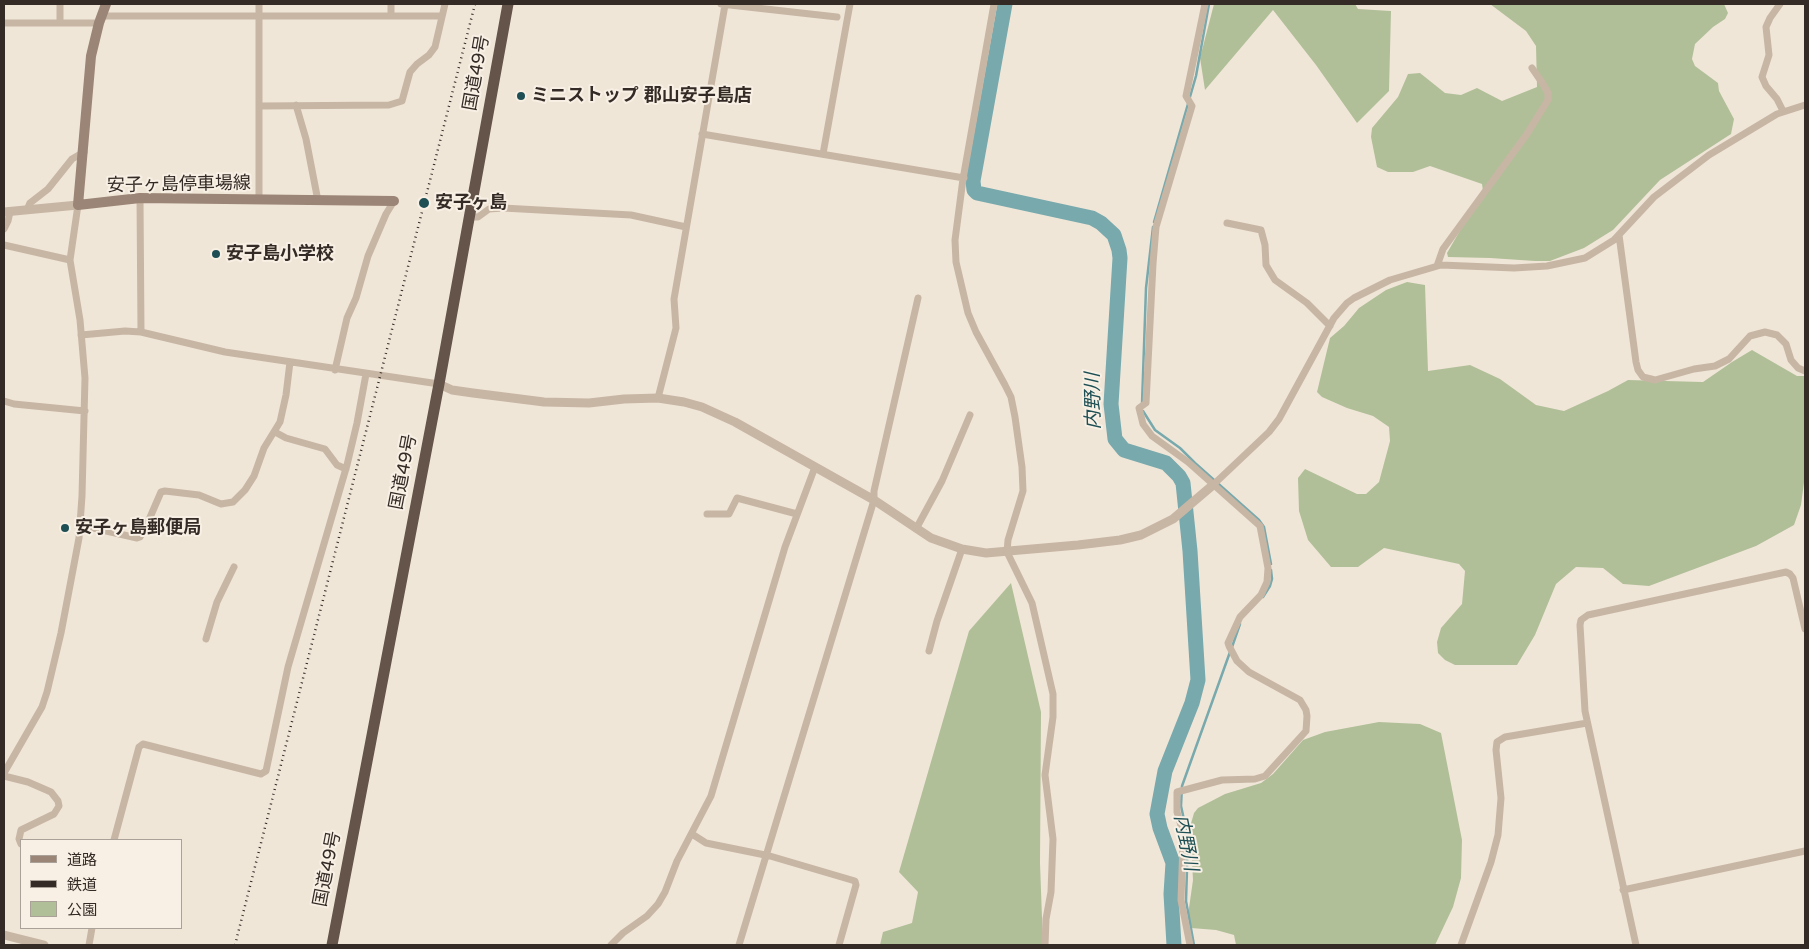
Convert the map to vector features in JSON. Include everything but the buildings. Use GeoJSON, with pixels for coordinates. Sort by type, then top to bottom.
{"type":"FeatureCollection","features":[{"type":"Feature","properties":{"kind":"highway","name":"国道49号"},"geometry":{"type":"LineString","coordinates":[[332,945],[439,384],[508,4]]}},
{"type":"Feature","properties":{"kind":"main road","name":"安子ヶ島停車場線"},"geometry":{"type":"LineString","coordinates":[[106,4],[100,19],[89,75],[84,152],[78,204],[140,198],[394,201]]}},
{"type":"Feature","properties":{"kind":"street"},"geometry":{"type":"LineString","coordinates":[[60,4],[60,23]]}},
{"type":"Feature","properties":{"kind":"street"},"geometry":{"type":"LineString","coordinates":[[259,200],[260,4]]}},
{"type":"Feature","properties":{"kind":"street"},"geometry":{"type":"LineString","coordinates":[[391,4],[391,16]]}},
{"type":"Feature","properties":{"kind":"street"},"geometry":{"type":"LineString","coordinates":[[260,106],[389,104],[402,101],[410,72],[435,47],[445,4]]}},
{"type":"Feature","properties":{"kind":"street"},"geometry":{"type":"LineString","coordinates":[[658,398],[676,328],[674,299],[723,4],[837,18]]}},
{"type":"Feature","properties":{"kind":"street"},"geometry":{"type":"LineString","coordinates":[[823,154],[850,4]]}},
{"type":"Feature","properties":{"kind":"street"},"geometry":{"type":"LineString","coordinates":[[994,4],[963,179],[955,240],[956,262],[968,313],[1010,397],[1022,467],[1023,491],[1008,540],[1007,552],[1032,603],[1053,694],[1054,717],[1045,776],[1053,839],[1051,892],[1046,919],[1045,945]]}},
{"type":"Feature","properties":{"kind":"street"},"geometry":{"type":"LineString","coordinates":[[1190,945],[1181,900],[1183,832],[1176,812],[1177,792],[1222,780],[1255,780],[1265,776],[1306,731],[1307,716],[1300,700],[1249,672],[1237,661],[1228,643],[1240,617],[1265,590],[1268,568],[1262,531],[1258,524],[1173,450],[1152,436],[1143,424],[1139,408],[1146,403],[1156,227],[1192,106],[1186,96],[1205,4]]}},
{"type":"Feature","properties":{"kind":"street"},"geometry":{"type":"LineString","coordinates":[[1780,4],[1766,27],[1769,55],[1762,74],[1766,86],[1777,99],[1783,111]]}},
{"type":"Feature","properties":{"kind":"street"},"geometry":{"type":"LineString","coordinates":[[4,23],[60,23],[100,19],[259,16],[442,16]]}},
{"type":"Feature","properties":{"kind":"street"},"geometry":{"type":"LineString","coordinates":[[1437,266],[1443,249],[1527,134],[1548,100],[1548,94],[1532,68]]}},
{"type":"Feature","properties":{"kind":"street"},"geometry":{"type":"LineString","coordinates":[[81,334],[125,331],[141,332],[225,352],[334,370],[439,384],[452,390],[544,402],[589,403],[658,398],[684,402],[702,407],[735,422],[874,500],[931,538],[962,549],[986,553],[1007,552],[1120,540],[1141,535],[1173,519],[1213,485],[1269,432],[1279,418],[1330,326],[1341,309],[1354,298],[1390,280],[1446,264],[1514,268],[1547,266],[1585,258],[1619,235],[1649,202],[1671,182],[1710,155],[1783,111],[1805,105]]}},
{"type":"Feature","properties":{"kind":"street"},"geometry":{"type":"LineString","coordinates":[[296,106],[306,139],[318,201]]}},
{"type":"Feature","properties":{"kind":"street"},"geometry":{"type":"LineString","coordinates":[[702,134],[963,179]]}},
{"type":"Feature","properties":{"kind":"street"},"geometry":{"type":"LineString","coordinates":[[26,210],[30,203],[48,189],[72,159],[84,152]]}},
{"type":"Feature","properties":{"kind":"street"},"geometry":{"type":"LineString","coordinates":[[140,198],[141,332]]}},
{"type":"Feature","properties":{"kind":"street"},"geometry":{"type":"LineString","coordinates":[[334,370],[346,318],[356,298],[368,256],[386,214],[394,201]]}},
{"type":"Feature","properties":{"kind":"street"},"geometry":{"type":"LineString","coordinates":[[4,229],[8,221],[7,212],[78,204],[70,260],[81,334],[85,378],[80,525],[61,633],[48,692],[42,707],[4,774],[51,792],[58,801],[59,806],[54,814],[22,830],[20,842]]}},
{"type":"Feature","properties":{"kind":"street"},"geometry":{"type":"LineString","coordinates":[[470,217],[478,217],[489,210],[503,208],[631,215],[686,228]]}},
{"type":"Feature","properties":{"kind":"street"},"geometry":{"type":"LineString","coordinates":[[1226,222],[1261,230],[1265,245],[1266,265],[1276,280],[1306,303],[1330,326]]}},
{"type":"Feature","properties":{"kind":"street"},"geometry":{"type":"LineString","coordinates":[[1619,235],[1636,362],[1638,370],[1643,377],[1655,380],[1694,369],[1715,366],[1728,360],[1750,336],[1765,332],[1780,338],[1786,344],[1795,366],[1805,371]]}},
{"type":"Feature","properties":{"kind":"street"},"geometry":{"type":"LineString","coordinates":[[4,245],[70,260]]}},
{"type":"Feature","properties":{"kind":"street"},"geometry":{"type":"LineString","coordinates":[[738,945],[874,500],[874,491],[918,298]]}},
{"type":"Feature","properties":{"kind":"street"},"geometry":{"type":"LineString","coordinates":[[80,525],[138,538],[148,522],[160,493],[165,491],[199,495],[222,504],[231,503],[245,490],[254,476],[262,454],[283,415],[290,362]]}},
{"type":"Feature","properties":{"kind":"street"},"geometry":{"type":"LineString","coordinates":[[114,839],[139,748],[144,744],[261,774],[266,771],[288,667],[346,469],[366,374]]}},
{"type":"Feature","properties":{"kind":"street"},"geometry":{"type":"LineString","coordinates":[[4,401],[14,404],[85,411]]}},
{"type":"Feature","properties":{"kind":"street"},"geometry":{"type":"LineString","coordinates":[[916,529],[942,481],[970,415]]}},
{"type":"Feature","properties":{"kind":"street"},"geometry":{"type":"LineString","coordinates":[[275,432],[286,438],[325,449],[337,465],[346,469]]}},
{"type":"Feature","properties":{"kind":"street"},"geometry":{"type":"LineString","coordinates":[[612,945],[623,933],[647,916],[658,904],[665,892],[677,861],[711,796],[776,575],[815,467]]}},
{"type":"Feature","properties":{"kind":"street"},"geometry":{"type":"LineString","coordinates":[[707,514],[729,514],[737,498],[797,514]]}},
{"type":"Feature","properties":{"kind":"street"},"geometry":{"type":"LineString","coordinates":[[929,651],[937,621],[962,549]]}},
{"type":"Feature","properties":{"kind":"street"},"geometry":{"type":"LineString","coordinates":[[206,639],[217,602],[234,567]]}},
{"type":"Feature","properties":{"kind":"street"},"geometry":{"type":"LineString","coordinates":[[1636,945],[1584,706],[1580,625],[1582,618],[1586,615],[1786,572],[1794,578],[1805,629]]}},
{"type":"Feature","properties":{"kind":"street"},"geometry":{"type":"LineString","coordinates":[[1461,945],[1491,862],[1498,835],[1501,798],[1496,750],[1497,742],[1505,737],[1587,722]]}},
{"type":"Feature","properties":{"kind":"street"},"geometry":{"type":"LineString","coordinates":[[692,834],[706,843],[766,857],[770,856],[854,881],[856,885],[838,945]]}},
{"type":"Feature","properties":{"kind":"street"},"geometry":{"type":"LineString","coordinates":[[1623,890],[1805,851]]}},
{"type":"Feature","properties":{"kind":"street"},"geometry":{"type":"LineString","coordinates":[[89,945],[92,929]]}},
{"type":"Feature","properties":{"kind":"street"},"geometry":{"type":"LineString","coordinates":[[4,935],[44,945]]}},
{"type":"Feature","properties":{"kind":"green space"},"geometry":{"type":"Polygon","coordinates":[[[1214,4],[1355,4],[1358,9],[1391,11],[1389,91],[1357,123],[1316,65],[1273,10],[1205,90],[1200,58],[1214,4]]]}},
{"type":"Feature","properties":{"kind":"green space"},"geometry":{"type":"Polygon","coordinates":[[[1490,4],[1724,4],[1728,13],[1725,19],[1713,27],[1695,44],[1692,59],[1695,66],[1718,83],[1719,91],[1734,119],[1731,134],[1660,180],[1613,230],[1584,248],[1550,261],[1448,257],[1447,253],[1483,191],[1482,184],[1430,166],[1413,172],[1388,172],[1377,167],[1371,137],[1372,128],[1398,97],[1408,74],[1420,73],[1445,93],[1461,95],[1477,88],[1502,101],[1537,87],[1536,46],[1526,31],[1490,4]]]}},
{"type":"Feature","properties":{"kind":"green space"},"geometry":{"type":"Polygon","coordinates":[[[1407,282],[1425,285],[1428,371],[1470,365],[1500,379],[1536,405],[1564,411],[1628,380],[1703,382],[1752,350],[1797,376],[1805,376],[1805,475],[1801,505],[1794,525],[1756,546],[1649,586],[1623,584],[1603,568],[1576,567],[1556,584],[1535,635],[1517,665],[1455,665],[1445,660],[1438,653],[1437,642],[1441,628],[1462,604],[1465,571],[1459,564],[1384,548],[1358,567],[1331,567],[1308,540],[1299,511],[1298,478],[1305,469],[1357,494],[1366,494],[1379,482],[1390,441],[1389,427],[1373,416],[1347,408],[1322,397],[1317,392],[1330,338],[1344,326],[1359,308],[1386,290],[1407,282]]]}},
{"type":"Feature","properties":{"kind":"green space"},"geometry":{"type":"Polygon","coordinates":[[[1011,583],[1041,712],[1040,863],[1043,945],[880,945],[883,932],[912,923],[918,892],[899,872],[969,631],[1011,583]]]}},
{"type":"Feature","properties":{"kind":"green space"},"geometry":{"type":"Polygon","coordinates":[[[1379,722],[1420,724],[1441,733],[1462,840],[1461,878],[1453,907],[1435,945],[1236,945],[1234,935],[1216,930],[1191,928],[1188,915],[1193,880],[1190,827],[1194,813],[1198,808],[1225,794],[1261,783],[1273,774],[1303,740],[1325,732],[1379,722]]]}},
{"type":"Feature","properties":{"kind":"waterway","name":"内野川"},"geometry":{"type":"LineString","coordinates":[[1005,4],[973,181],[974,190],[977,193],[1092,218],[1101,223],[1114,235],[1120,258],[1111,404],[1115,439],[1124,450],[1166,463],[1183,483],[1190,551],[1198,680],[1192,703],[1165,771],[1157,814],[1173,863],[1171,894],[1174,945]]}},
{"type":"Feature","properties":{"kind":"waterway"},"geometry":{"type":"LineString","coordinates":[[1154,222],[1196,76],[1209,4]]}},
{"type":"Feature","properties":{"kind":"waterway"},"geometry":{"type":"LineString","coordinates":[[1142,404],[1146,288],[1153,227]]}},
{"type":"Feature","properties":{"kind":"waterway"},"geometry":{"type":"LineString","coordinates":[[1143,411],[1155,430],[1180,448],[1259,520],[1264,527],[1271,564]]}},
{"type":"Feature","properties":{"kind":"waterway"},"geometry":{"type":"LineString","coordinates":[[1263,597],[1270,586],[1272,579],[1271,570]]}},
{"type":"Feature","properties":{"kind":"waterway"},"geometry":{"type":"LineString","coordinates":[[1232,647],[1240,624]]}},
{"type":"Feature","properties":{"kind":"waterway"},"geometry":{"type":"LineString","coordinates":[[1194,945],[1186,901],[1188,838],[1181,806],[1182,786],[1230,652]]}},
{"type":"Feature","properties":{"kind":"railway"},"geometry":{"type":"LineString","coordinates":[[235,945],[475,4]]}},
{"type":"Feature","properties":{"kind":"place","name":"ミニストップ 郡山安子島店"},"geometry":{"type":"Point","coordinates":[521,96]}},
{"type":"Feature","properties":{"kind":"place","name":"安子ヶ島"},"geometry":{"type":"Point","coordinates":[424,203]}},
{"type":"Feature","properties":{"kind":"place","name":"安子島小学校"},"geometry":{"type":"Point","coordinates":[216,254]}},
{"type":"Feature","properties":{"kind":"place","name":"安子ヶ島郵便局"},"geometry":{"type":"Point","coordinates":[65,528]}}]}
